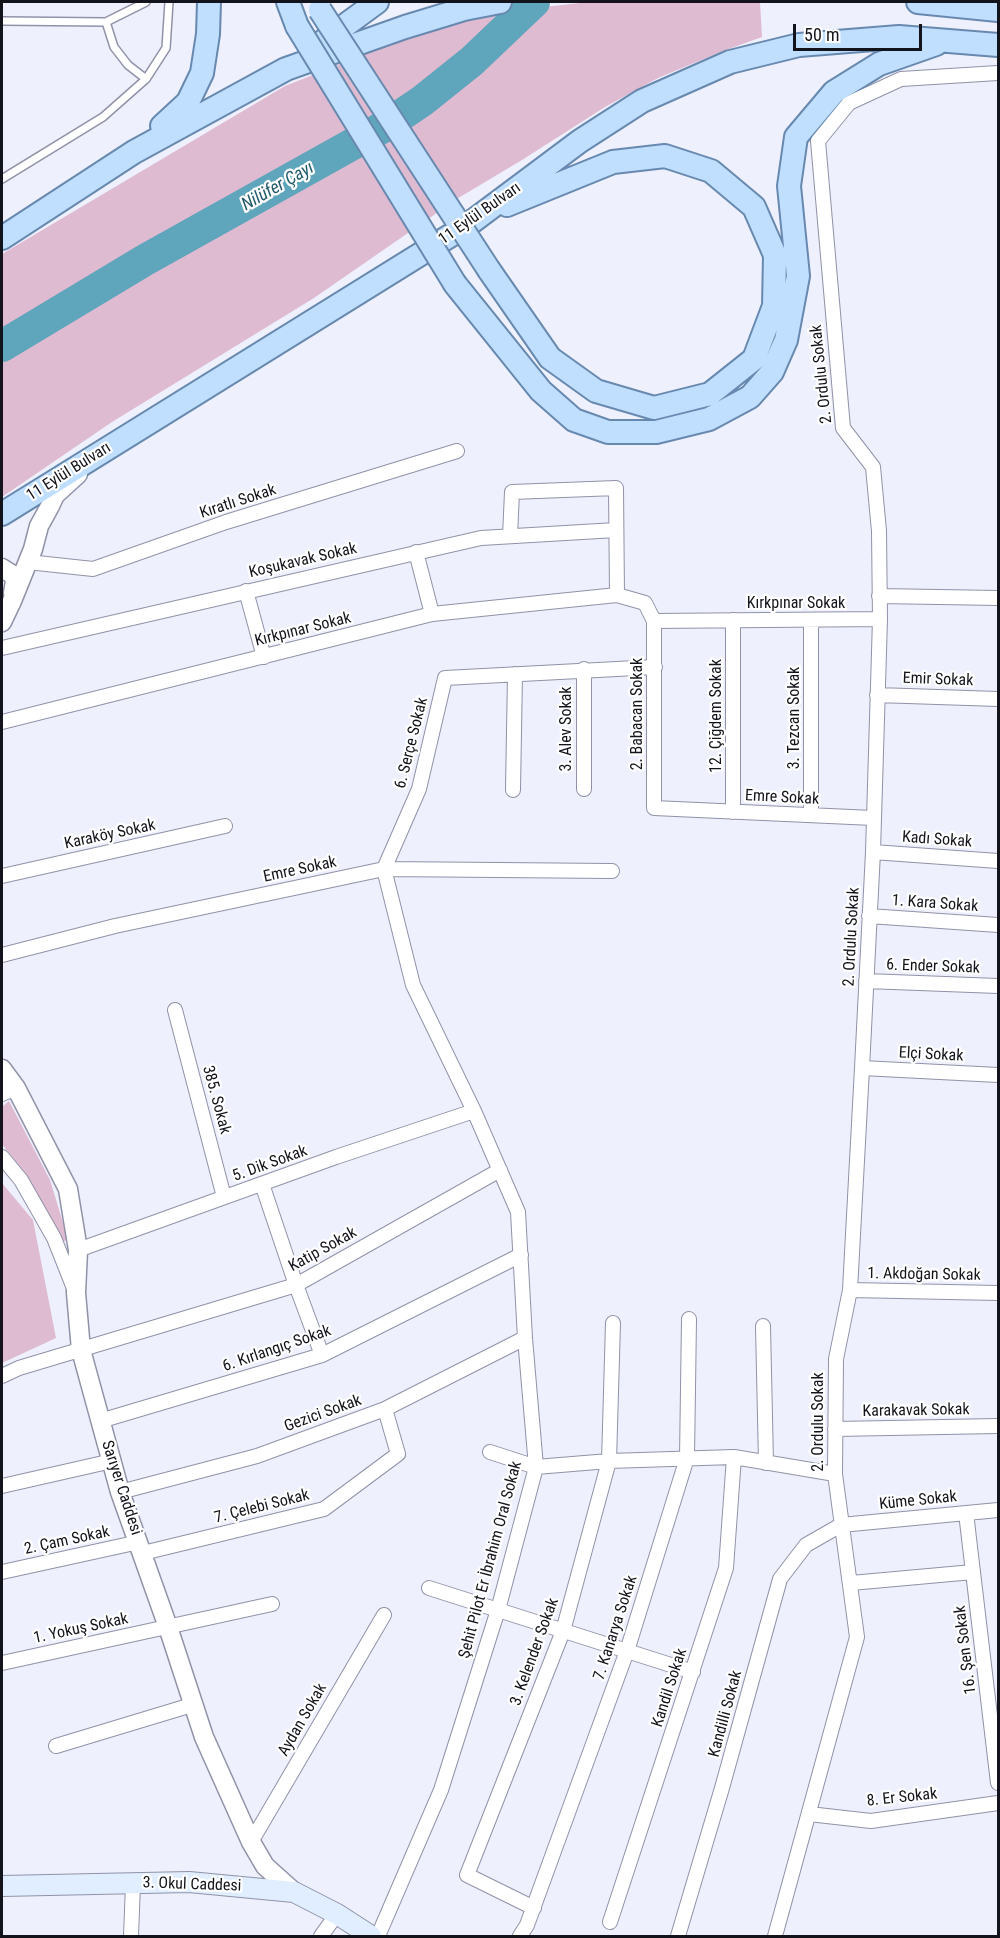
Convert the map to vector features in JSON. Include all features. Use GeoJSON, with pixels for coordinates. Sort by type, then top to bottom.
{"type":"FeatureCollection","features":[{"type":"Feature","properties":{"kind":"main road"},"geometry":{"type":"LineString","coordinates":[[134,152],[188,102],[202,73],[208,34],[209,2]]}},
{"type":"Feature","properties":{"kind":"main road"},"geometry":{"type":"LineString","coordinates":[[288,2],[297,26],[455,284],[541,391],[574,420],[608,432],[656,432],[709,419],[750,397],[771,372],[786,340],[798,276],[789,186],[796,138],[834,92],[843,86],[879,64],[947,40]]}},
{"type":"Feature","properties":{"kind":"main road"},"geometry":{"type":"LineString","coordinates":[[2,238],[134,152],[286,69],[378,2]]}},
{"type":"Feature","properties":{"kind":"main road"},"geometry":{"type":"LineString","coordinates":[[286,69],[405,27],[464,9],[500,2]]}},
{"type":"Feature","properties":{"kind":"main road"},"geometry":{"type":"LineString","coordinates":[[918,2],[953,3],[999,10]]}},
{"type":"Feature","properties":{"kind":"main road"},"geometry":{"type":"LineString","coordinates":[[318,6],[489,270],[550,358],[596,391],[654,408],[710,394],[754,359],[774,306],[775,255],[754,207],[711,171],[665,156],[613,162],[478,217]]}},
{"type":"Feature","properties":{"kind":"main road","name":"11 Eylül Bulvarı"},"geometry":{"type":"LineString","coordinates":[[2,514],[478,217],[580,141],[642,101],[730,62],[799,45],[899,37],[999,45]]}},
{"type":"Feature","properties":{"kind":"main road","name":"3. Okul Caddesi"},"geometry":{"type":"LineString","coordinates":[[2,1886],[189,1882],[294,1892],[337,1914],[371,1936]]}},
{"type":"Feature","properties":{"kind":"street","name":"2. Ordulu Sokak"},"geometry":{"type":"LineString","coordinates":[[775,1936],[857,1637],[835,1473],[836,1359],[849,1290],[862,1068],[873,852],[880,620],[879,531],[873,467],[843,428],[818,141],[849,103],[900,79],[999,73]]}},
{"type":"Feature","properties":{"kind":"street"},"geometry":{"type":"LineString","coordinates":[[2,622],[28,562],[39,526],[56,495],[108,448]]}},
{"type":"Feature","properties":{"kind":"street","name":"Kıratlı Sokak"},"geometry":{"type":"LineString","coordinates":[[28,562],[93,569],[226,522],[457,451]]}},
{"type":"Feature","properties":{"kind":"street"},"geometry":{"type":"LineString","coordinates":[[510,536],[512,492],[616,488],[617,595]]}},
{"type":"Feature","properties":{"kind":"street","name":"Koşukavak Sokak"},"geometry":{"type":"LineString","coordinates":[[2,648],[481,538],[616,530]]}},
{"type":"Feature","properties":{"kind":"street"},"geometry":{"type":"LineString","coordinates":[[416,552],[432,614]]}},
{"type":"Feature","properties":{"kind":"street"},"geometry":{"type":"LineString","coordinates":[[2,568],[13,575],[15,582],[12,601]]}},
{"type":"Feature","properties":{"kind":"street"},"geometry":{"type":"LineString","coordinates":[[246,591],[264,657]]}},
{"type":"Feature","properties":{"kind":"street","name":"Kırkpınar Sokak"},"geometry":{"type":"LineString","coordinates":[[2,722],[432,614],[617,595],[645,603],[654,621],[880,620]]}},
{"type":"Feature","properties":{"kind":"street"},"geometry":{"type":"LineString","coordinates":[[879,596],[999,598]]}},
{"type":"Feature","properties":{"kind":"street","name":"12. Çiğdem Sokak"},"geometry":{"type":"LineString","coordinates":[[733,620],[733,812]]}},
{"type":"Feature","properties":{"kind":"street","name":"3. Tezcan Sokak"},"geometry":{"type":"LineString","coordinates":[[811,620],[811,815]]}},
{"type":"Feature","properties":{"kind":"street","name":"2. Babacan Sokak"},"geometry":{"type":"LineString","coordinates":[[654,621],[656,667],[654,808]]}},
{"type":"Feature","properties":{"kind":"street","name":"6. Serçe Sokak"},"geometry":{"type":"LineString","coordinates":[[384,869],[419,789],[445,678],[656,667]]}},
{"type":"Feature","properties":{"kind":"street","name":"3. Alev Sokak"},"geometry":{"type":"LineString","coordinates":[[584,669],[584,789]]}},
{"type":"Feature","properties":{"kind":"street"},"geometry":{"type":"LineString","coordinates":[[513,790],[515,674]]}},
{"type":"Feature","properties":{"kind":"street","name":"Emir Sokak"},"geometry":{"type":"LineString","coordinates":[[877,694],[999,699]]}},
{"type":"Feature","properties":{"kind":"street","name":"Emre Sokak"},"geometry":{"type":"LineString","coordinates":[[654,808],[873,818]]}},
{"type":"Feature","properties":{"kind":"street","name":"Karaköy Sokak"},"geometry":{"type":"LineString","coordinates":[[2,876],[225,826]]}},
{"type":"Feature","properties":{"kind":"street","name":"Kadı Sokak"},"geometry":{"type":"LineString","coordinates":[[873,852],[999,861]]}},
{"type":"Feature","properties":{"kind":"street"},"geometry":{"type":"LineString","coordinates":[[384,869],[413,985],[474,1111]]}},
{"type":"Feature","properties":{"kind":"street","name":"Emre Sokak"},"geometry":{"type":"LineString","coordinates":[[2,955],[115,926],[384,869],[612,871]]}},
{"type":"Feature","properties":{"kind":"street","name":"1. Kara Sokak"},"geometry":{"type":"LineString","coordinates":[[869,916],[999,925]]}},
{"type":"Feature","properties":{"kind":"street","name":"6. Ender Sokak"},"geometry":{"type":"LineString","coordinates":[[866,981],[999,986]]}},
{"type":"Feature","properties":{"kind":"street","name":"385. Sokak"},"geometry":{"type":"LineString","coordinates":[[175,1010],[224,1197]]}},
{"type":"Feature","properties":{"kind":"street","name":"Elçi Sokak"},"geometry":{"type":"LineString","coordinates":[[862,1068],[999,1075]]}},
{"type":"Feature","properties":{"kind":"street","name":"Sarıyer Caddesi"},"geometry":{"type":"LineString","coordinates":[[2,1069],[9,1091],[68,1189],[78,1250],[76,1293],[81,1350],[120,1492],[195,1704],[204,1737],[251,1842],[265,1866],[294,1892]]}},
{"type":"Feature","properties":{"kind":"street","name":"Şehit Pilot Er İbrahim Oral Sokak"},"geometry":{"type":"LineString","coordinates":[[378,1936],[441,1790],[498,1610],[536,1467],[525,1338],[518,1212],[474,1111]]}},
{"type":"Feature","properties":{"kind":"street","name":"5. Dik Sokak"},"geometry":{"type":"LineString","coordinates":[[78,1250],[474,1111]]}},
{"type":"Feature","properties":{"kind":"street"},"geometry":{"type":"LineString","coordinates":[[2,1157],[21,1180],[54,1238],[76,1293]]}},
{"type":"Feature","properties":{"kind":"street","name":"Katip Sokak"},"geometry":{"type":"LineString","coordinates":[[2,1376],[19,1368],[296,1285],[500,1170]]}},
{"type":"Feature","properties":{"kind":"street"},"geometry":{"type":"LineString","coordinates":[[262,1184],[322,1354]]}},
{"type":"Feature","properties":{"kind":"street","name":"6. Kırlangıç Sokak"},"geometry":{"type":"LineString","coordinates":[[100,1421],[322,1354],[521,1255]]}},
{"type":"Feature","properties":{"kind":"street","name":"1. Akdoğan Sokak"},"geometry":{"type":"LineString","coordinates":[[849,1290],[999,1293]]}},
{"type":"Feature","properties":{"kind":"street","name":"7. Kanarya Sokak"},"geometry":{"type":"LineString","coordinates":[[520,1936],[534,1908],[627,1651],[687,1458],[689,1318]]}},
{"type":"Feature","properties":{"kind":"street","name":"3. Kelender Sokak"},"geometry":{"type":"LineString","coordinates":[[534,1908],[467,1875],[564,1631],[609,1461],[613,1323]]}},
{"type":"Feature","properties":{"kind":"street"},"geometry":{"type":"LineString","coordinates":[[763,1326],[766,1462]]}},
{"type":"Feature","properties":{"kind":"street","name":"Gezici Sokak"},"geometry":{"type":"LineString","coordinates":[[120,1492],[258,1456],[385,1409],[525,1338]]}},
{"type":"Feature","properties":{"kind":"street","name":"7. Çelebi Sokak"},"geometry":{"type":"LineString","coordinates":[[141,1548],[324,1509],[398,1454],[385,1409]]}},
{"type":"Feature","properties":{"kind":"street","name":"Karakavak Sokak"},"geometry":{"type":"LineString","coordinates":[[835,1429],[999,1426]]}},
{"type":"Feature","properties":{"kind":"street"},"geometry":{"type":"LineString","coordinates":[[490,1452],[536,1467],[609,1461],[734,1457],[835,1473]]}},
{"type":"Feature","properties":{"kind":"street","name":"Kandil Sokak"},"geometry":{"type":"LineString","coordinates":[[610,1922],[726,1568],[734,1457]]}},
{"type":"Feature","properties":{"kind":"street"},"geometry":{"type":"LineString","coordinates":[[2,1486],[112,1461]]}},
{"type":"Feature","properties":{"kind":"street","name":"Küme Sokak"},"geometry":{"type":"LineString","coordinates":[[841,1525],[999,1510]]}},
{"type":"Feature","properties":{"kind":"street","name":"16. Şen Sokak"},"geometry":{"type":"LineString","coordinates":[[966,1513],[999,1783]]}},
{"type":"Feature","properties":{"kind":"street","name":"Kandilli Sokak"},"geometry":{"type":"LineString","coordinates":[[678,1936],[780,1579],[806,1545],[841,1525]]}},
{"type":"Feature","properties":{"kind":"street","name":"2. Çam Sokak"},"geometry":{"type":"LineString","coordinates":[[2,1572],[141,1548]]}},
{"type":"Feature","properties":{"kind":"street"},"geometry":{"type":"LineString","coordinates":[[851,1583],[973,1572]]}},
{"type":"Feature","properties":{"kind":"street"},"geometry":{"type":"LineString","coordinates":[[429,1588],[693,1672]]}},
{"type":"Feature","properties":{"kind":"street","name":"1. Yokuş Sokak"},"geometry":{"type":"LineString","coordinates":[[2,1663],[272,1604]]}},
{"type":"Feature","properties":{"kind":"street","name":"Aydan Sokak"},"geometry":{"type":"LineString","coordinates":[[251,1842],[384,1615]]}},
{"type":"Feature","properties":{"kind":"street"},"geometry":{"type":"LineString","coordinates":[[56,1746],[195,1704]]}},
{"type":"Feature","properties":{"kind":"street","name":"8. Er Sokak"},"geometry":{"type":"LineString","coordinates":[[808,1814],[871,1821],[999,1803]]}},
{"type":"Feature","properties":{"kind":"street"},"geometry":{"type":"LineString","coordinates":[[131,1936],[133,1884]]}},
{"type":"Feature","properties":{"kind":"street"},"geometry":{"type":"LineString","coordinates":[[321,1936],[337,1914]]}},
{"type":"Feature","properties":{"kind":"lane"},"geometry":{"type":"LineString","coordinates":[[2,21],[106,22],[146,2]]}},
{"type":"Feature","properties":{"kind":"lane"},"geometry":{"type":"LineString","coordinates":[[2,179],[103,117],[146,79],[166,48],[170,2]]}},
{"type":"Feature","properties":{"kind":"lane"},"geometry":{"type":"LineString","coordinates":[[106,22],[114,47],[128,65],[146,79]]}},
{"type":"Feature","properties":{"kind":"shaded area"},"geometry":{"type":"Polygon","coordinates":[[[589,2],[760,2],[762,37],[658,78],[605,107],[460,197],[314,298],[112,422],[2,497],[2,254],[285,86],[403,39],[459,23],[526,9],[589,2]]]}},
{"type":"Feature","properties":{"kind":"shaded area"},"geometry":{"type":"Polygon","coordinates":[[[9,1101],[50,1180],[68,1239],[63,1242],[29,1179],[2,1144],[2,1107],[9,1101]]]}},
{"type":"Feature","properties":{"kind":"shaded area"},"geometry":{"type":"Polygon","coordinates":[[[2,1183],[33,1220],[56,1338],[2,1363],[2,1183]]]}},
{"type":"Feature","properties":{"kind":"waterway","name":"Nilüfer Çayı"},"geometry":{"type":"LineString","coordinates":[[2,346],[145,260],[385,126],[422,101],[472,61],[534,2]]}}]}
